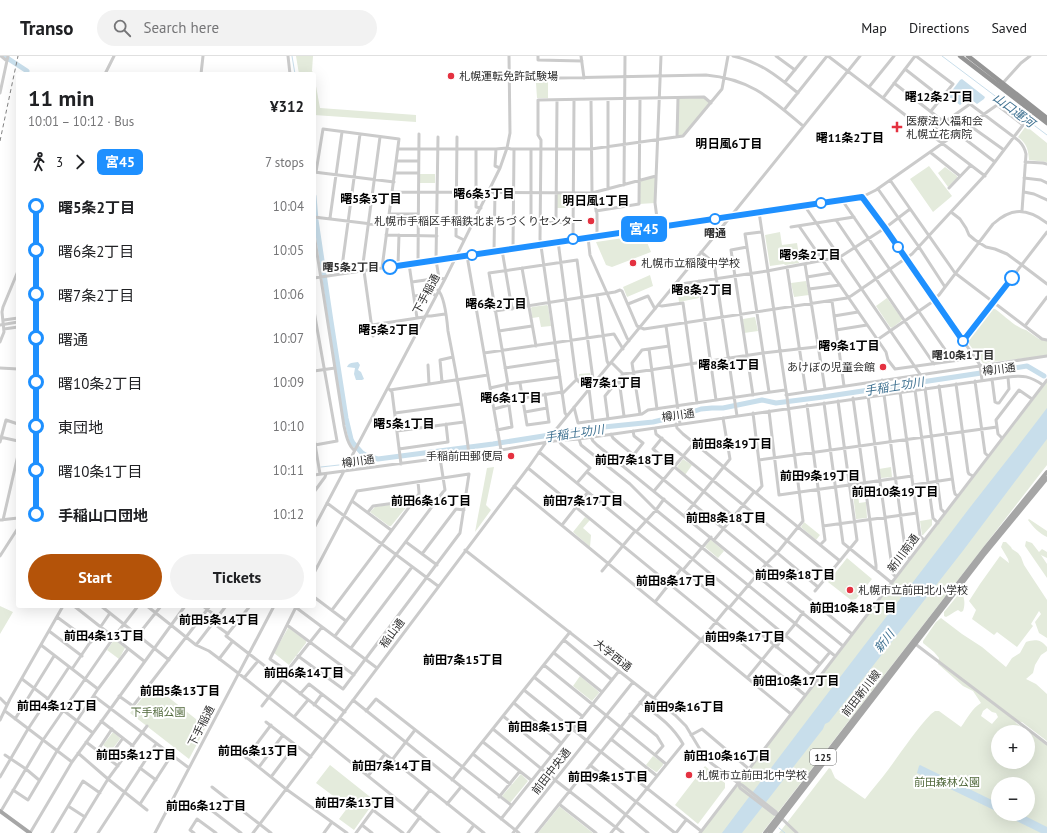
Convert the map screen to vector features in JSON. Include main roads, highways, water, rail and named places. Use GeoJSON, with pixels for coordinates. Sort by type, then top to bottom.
{"type":"FeatureCollection","features":[{"type":"Feature","properties":{"kind":"highway"},"geometry":{"type":"LineString","coordinates":[[960,56],[1047,118]]}},
{"type":"Feature","properties":{"kind":"highway"},"geometry":{"type":"LineString","coordinates":[[968,56],[1047,124]]}},
{"type":"Feature","properties":{"kind":"main road","name":"前田新川線"},"geometry":{"type":"LineString","coordinates":[[914,643],[986,547],[1047,472]]}},
{"type":"Feature","properties":{"kind":"main road","name":"前田新川線"},"geometry":{"type":"LineString","coordinates":[[765,833],[983,556],[1047,478]]}},
{"type":"Feature","properties":{"kind":"main road"},"geometry":{"type":"LineString","coordinates":[[0,811],[30,833]]}},
{"type":"Feature","properties":{"kind":"main road","name":"前田新川線"},"geometry":{"type":"LineString","coordinates":[[770,833],[778,815]]}},
{"type":"Feature","properties":{"kind":"water"},"geometry":{"type":"Polygon","coordinates":[[[962,79],[985,97],[984,99],[977,104],[969,98],[960,105],[948,96],[962,79]]]}},
{"type":"Feature","properties":{"kind":"water"},"geometry":{"type":"Polygon","coordinates":[[[358,362],[360,365],[358,370],[361,372],[364,379],[362,380],[356,380],[354,374],[355,368],[347,367],[350,363],[358,362]]]}},
{"type":"Feature","properties":{"kind":"water","name":"新川"},"geometry":{"type":"Polygon","coordinates":[[[1047,408],[1047,439],[962,552],[829,722],[825,724],[823,729],[742,833],[722,833],[973,503],[1047,408]]]}},
{"type":"Feature","properties":{"kind":"water"},"geometry":{"type":"Polygon","coordinates":[[[920,765],[991,800],[991,809],[917,773],[920,765]]]}},
{"type":"Feature","properties":{"kind":"water"},"geometry":{"type":"Polygon","coordinates":[[[1016,821],[1035,821],[1047,827],[1047,833],[1041,833],[1016,821]]]}},
{"type":"Feature","properties":{"kind":"waterway"},"geometry":{"type":"LineString","coordinates":[[4,56],[27,71]]}},
{"type":"Feature","properties":{"kind":"waterway","name":"手稲土功川"},"geometry":{"type":"LineString","coordinates":[[292,56],[295,72]]}},
{"type":"Feature","properties":{"kind":"waterway","name":"山口運河"},"geometry":{"type":"LineString","coordinates":[[942,56],[1047,135]]}},
{"type":"Feature","properties":{"kind":"waterway","name":"手稲土功川"},"geometry":{"type":"LineString","coordinates":[[316,220],[346,418],[351,439],[362,453],[378,459],[493,444],[594,428],[653,422],[701,409],[723,408],[762,400],[776,403],[823,397],[1027,366],[1044,376]]}},
{"type":"Feature","properties":{"kind":"waterway"},"geometry":{"type":"LineString","coordinates":[[354,462],[378,459]]}},
{"type":"Feature","properties":{"kind":"waterway"},"geometry":{"type":"LineString","coordinates":[[321,467],[339,465]]}},
{"type":"Feature","properties":{"kind":"waterway"},"geometry":{"type":"LineString","coordinates":[[779,828],[785,833]]}},
{"type":"Feature","properties":{"kind":"railway"},"geometry":{"type":"LineString","coordinates":[[0,141],[18,56]]}},
{"type":"Feature","properties":{"kind":"place","name":"札幌運転免許試験場"},"geometry":{"type":"Point","coordinates":[451,76]}},
{"type":"Feature","properties":{"kind":"place","name":"医療法人福和会 札幌立花病院"},"geometry":{"type":"Point","coordinates":[897,127]}},
{"type":"Feature","properties":{"kind":"place","name":"曙通"},"geometry":{"type":"Point","coordinates":[715,219]}},
{"type":"Feature","properties":{"kind":"place","name":"札幌市手稲区手稲鉄北まちづくりセンター"},"geometry":{"type":"Point","coordinates":[591,221]}},
{"type":"Feature","properties":{"kind":"place","name":"札幌市立稲陵中学校"},"geometry":{"type":"Point","coordinates":[633,263]}},
{"type":"Feature","properties":{"kind":"place","name":"曙5条2丁目"},"geometry":{"type":"Point","coordinates":[390,267]}},
{"type":"Feature","properties":{"kind":"place","name":"曙10条1丁目"},"geometry":{"type":"Point","coordinates":[963,341]}},
{"type":"Feature","properties":{"kind":"place","name":"あけぼの児童会館"},"geometry":{"type":"Point","coordinates":[883,367]}},
{"type":"Feature","properties":{"kind":"place","name":"手稲前田郵便局"},"geometry":{"type":"Point","coordinates":[511,456]}},
{"type":"Feature","properties":{"kind":"place","name":"札幌市立前田北小学校"},"geometry":{"type":"Point","coordinates":[850,590]}},
{"type":"Feature","properties":{"kind":"place","name":"札幌市立前田北中学校"},"geometry":{"type":"Point","coordinates":[689,775]}},
{"type":"Feature","properties":{"kind":"district","name":"曙12条2丁目"},"geometry":{"type":"Point","coordinates":[939,96]}},
{"type":"Feature","properties":{"kind":"district","name":"曙11条2丁目"},"geometry":{"type":"Point","coordinates":[850,137]}},
{"type":"Feature","properties":{"kind":"district","name":"明日風6丁目"},"geometry":{"type":"Point","coordinates":[729,143]}},
{"type":"Feature","properties":{"kind":"district","name":"曙6条3丁目"},"geometry":{"type":"Point","coordinates":[484,193]}},
{"type":"Feature","properties":{"kind":"district","name":"曙5条3丁目"},"geometry":{"type":"Point","coordinates":[371,198]}},
{"type":"Feature","properties":{"kind":"district","name":"明日風1丁目"},"geometry":{"type":"Point","coordinates":[596,200]}},
{"type":"Feature","properties":{"kind":"district","name":"曙9条2丁目"},"geometry":{"type":"Point","coordinates":[810,254]}},
{"type":"Feature","properties":{"kind":"district","name":"曙8条2丁目"},"geometry":{"type":"Point","coordinates":[702,289]}},
{"type":"Feature","properties":{"kind":"district","name":"曙6条2丁目"},"geometry":{"type":"Point","coordinates":[496,303]}},
{"type":"Feature","properties":{"kind":"district","name":"曙5条2丁目"},"geometry":{"type":"Point","coordinates":[389,329]}},
{"type":"Feature","properties":{"kind":"district","name":"曙9条1丁目"},"geometry":{"type":"Point","coordinates":[849,345]}},
{"type":"Feature","properties":{"kind":"district","name":"曙8条1丁目"},"geometry":{"type":"Point","coordinates":[729,364]}},
{"type":"Feature","properties":{"kind":"district","name":"曙7条1丁目"},"geometry":{"type":"Point","coordinates":[611,382]}},
{"type":"Feature","properties":{"kind":"district","name":"曙6条1丁目"},"geometry":{"type":"Point","coordinates":[511,397]}},
{"type":"Feature","properties":{"kind":"district","name":"曙5条1丁目"},"geometry":{"type":"Point","coordinates":[404,423]}},
{"type":"Feature","properties":{"kind":"district","name":"前田8条19丁目"},"geometry":{"type":"Point","coordinates":[732,443]}},
{"type":"Feature","properties":{"kind":"district","name":"前田7条18丁目"},"geometry":{"type":"Point","coordinates":[635,459]}},
{"type":"Feature","properties":{"kind":"district","name":"前田9条19丁目"},"geometry":{"type":"Point","coordinates":[820,475]}},
{"type":"Feature","properties":{"kind":"district","name":"前田10条19丁目"},"geometry":{"type":"Point","coordinates":[895,491]}},
{"type":"Feature","properties":{"kind":"district","name":"前田6条16丁目"},"geometry":{"type":"Point","coordinates":[431,500]}},
{"type":"Feature","properties":{"kind":"district","name":"前田7条17丁目"},"geometry":{"type":"Point","coordinates":[583,500]}},
{"type":"Feature","properties":{"kind":"district","name":"前田8条18丁目"},"geometry":{"type":"Point","coordinates":[726,517]}},
{"type":"Feature","properties":{"kind":"district","name":"前田9条18丁目"},"geometry":{"type":"Point","coordinates":[795,574]}},
{"type":"Feature","properties":{"kind":"district","name":"前田8条17丁目"},"geometry":{"type":"Point","coordinates":[676,580]}},
{"type":"Feature","properties":{"kind":"district","name":"前田10条18丁目"},"geometry":{"type":"Point","coordinates":[853,607]}},
{"type":"Feature","properties":{"kind":"district","name":"前田5条14丁目"},"geometry":{"type":"Point","coordinates":[219,619]}},
{"type":"Feature","properties":{"kind":"district","name":"前田4条13丁目"},"geometry":{"type":"Point","coordinates":[104,635]}},
{"type":"Feature","properties":{"kind":"district","name":"前田9条17丁目"},"geometry":{"type":"Point","coordinates":[745,636]}},
{"type":"Feature","properties":{"kind":"district","name":"前田7条15丁目"},"geometry":{"type":"Point","coordinates":[463,659]}},
{"type":"Feature","properties":{"kind":"district","name":"前田6条14丁目"},"geometry":{"type":"Point","coordinates":[304,672]}},
{"type":"Feature","properties":{"kind":"district","name":"前田10条17丁目"},"geometry":{"type":"Point","coordinates":[796,680]}},
{"type":"Feature","properties":{"kind":"district","name":"前田5条13丁目"},"geometry":{"type":"Point","coordinates":[180,690]}},
{"type":"Feature","properties":{"kind":"district","name":"前田4条12丁目"},"geometry":{"type":"Point","coordinates":[57,705]}},
{"type":"Feature","properties":{"kind":"district","name":"前田9条16丁目"},"geometry":{"type":"Point","coordinates":[684,706]}},
{"type":"Feature","properties":{"kind":"district","name":"前田8条15丁目"},"geometry":{"type":"Point","coordinates":[548,726]}},
{"type":"Feature","properties":{"kind":"district","name":"前田6条13丁目"},"geometry":{"type":"Point","coordinates":[258,750]}},
{"type":"Feature","properties":{"kind":"district","name":"前田5条12丁目"},"geometry":{"type":"Point","coordinates":[136,754]}},
{"type":"Feature","properties":{"kind":"district","name":"前田10条16丁目"},"geometry":{"type":"Point","coordinates":[727,755]}},
{"type":"Feature","properties":{"kind":"district","name":"前田7条14丁目"},"geometry":{"type":"Point","coordinates":[392,765]}},
{"type":"Feature","properties":{"kind":"district","name":"前田9条15丁目"},"geometry":{"type":"Point","coordinates":[608,776]}},
{"type":"Feature","properties":{"kind":"district","name":"前田7条13丁目"},"geometry":{"type":"Point","coordinates":[355,802]}},
{"type":"Feature","properties":{"kind":"district","name":"前田6条12丁目"},"geometry":{"type":"Point","coordinates":[206,805]}},
{"type":"Feature","properties":{"kind":"park label","name":"下手稲公園"},"geometry":{"type":"Point","coordinates":[158,712]}},
{"type":"Feature","properties":{"kind":"park label","name":"前田森林公園"},"geometry":{"type":"Point","coordinates":[947,782]}}]}
